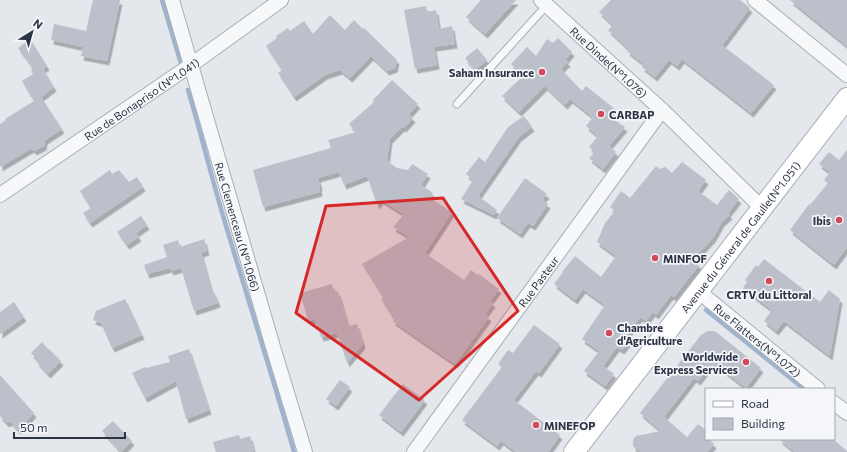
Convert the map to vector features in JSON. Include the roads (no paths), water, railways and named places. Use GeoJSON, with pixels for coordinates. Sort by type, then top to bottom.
{"type":"FeatureCollection","features":[{"type":"Feature","properties":{"kind":"main road","name":"Avenue du Géneral de Gaulle(N°1.051)"},"geometry":{"type":"LineString","coordinates":[[574,452],[847,98]]}},
{"type":"Feature","properties":{"kind":"street","name":"Rue Clemenceau (N°1.066)"},"geometry":{"type":"LineString","coordinates":[[172,0],[305,452]]}},
{"type":"Feature","properties":{"kind":"street","name":"Rue de Bonapriso (N°1.041)"},"geometry":{"type":"LineString","coordinates":[[0,195],[191,65],[281,0]]}},
{"type":"Feature","properties":{"kind":"street"},"geometry":{"type":"LineString","coordinates":[[756,0],[847,75]]}},
{"type":"Feature","properties":{"kind":"street","name":"Rue Dinde(N°1.076)"},"geometry":{"type":"LineString","coordinates":[[546,2],[662,110],[762,208]]}},
{"type":"Feature","properties":{"kind":"street","name":"Rue Pasteur"},"geometry":{"type":"LineString","coordinates":[[414,452],[662,110]]}},
{"type":"Feature","properties":{"kind":"street","name":"Rue Flatters(N°1.072)"},"geometry":{"type":"LineString","coordinates":[[698,291],[817,388]]}},
{"type":"Feature","properties":{"kind":"street"},"geometry":{"type":"LineString","coordinates":[[835,404],[847,413]]}},
{"type":"Feature","properties":{"kind":"lane"},"geometry":{"type":"LineString","coordinates":[[457,104],[546,2]]}},
{"type":"Feature","properties":{"kind":"waterway"},"geometry":{"type":"LineString","coordinates":[[162,0],[182,67]]}},
{"type":"Feature","properties":{"kind":"waterway"},"geometry":{"type":"LineString","coordinates":[[188,90],[219,203],[294,452]]}},
{"type":"Feature","properties":{"kind":"waterway"},"geometry":{"type":"LineString","coordinates":[[706,310],[803,388]]}},
{"type":"Feature","properties":{"kind":"place","name":"Saham Insurance"},"geometry":{"type":"Point","coordinates":[542,72]}},
{"type":"Feature","properties":{"kind":"place","name":"CARBAP"},"geometry":{"type":"Point","coordinates":[601,114]}},
{"type":"Feature","properties":{"kind":"place","name":"Ibis"},"geometry":{"type":"Point","coordinates":[839,220]}},
{"type":"Feature","properties":{"kind":"place","name":"MINFOF"},"geometry":{"type":"Point","coordinates":[655,258]}},
{"type":"Feature","properties":{"kind":"place","name":"CRTV du Littoral"},"geometry":{"type":"Point","coordinates":[769,281]}},
{"type":"Feature","properties":{"kind":"place","name":"Chambre d'Agriculture"},"geometry":{"type":"Point","coordinates":[609,333]}},
{"type":"Feature","properties":{"kind":"place","name":"Worldwide Express Services"},"geometry":{"type":"Point","coordinates":[746,362]}},
{"type":"Feature","properties":{"kind":"place","name":"MINEFOP"},"geometry":{"type":"Point","coordinates":[536,425]}}]}
